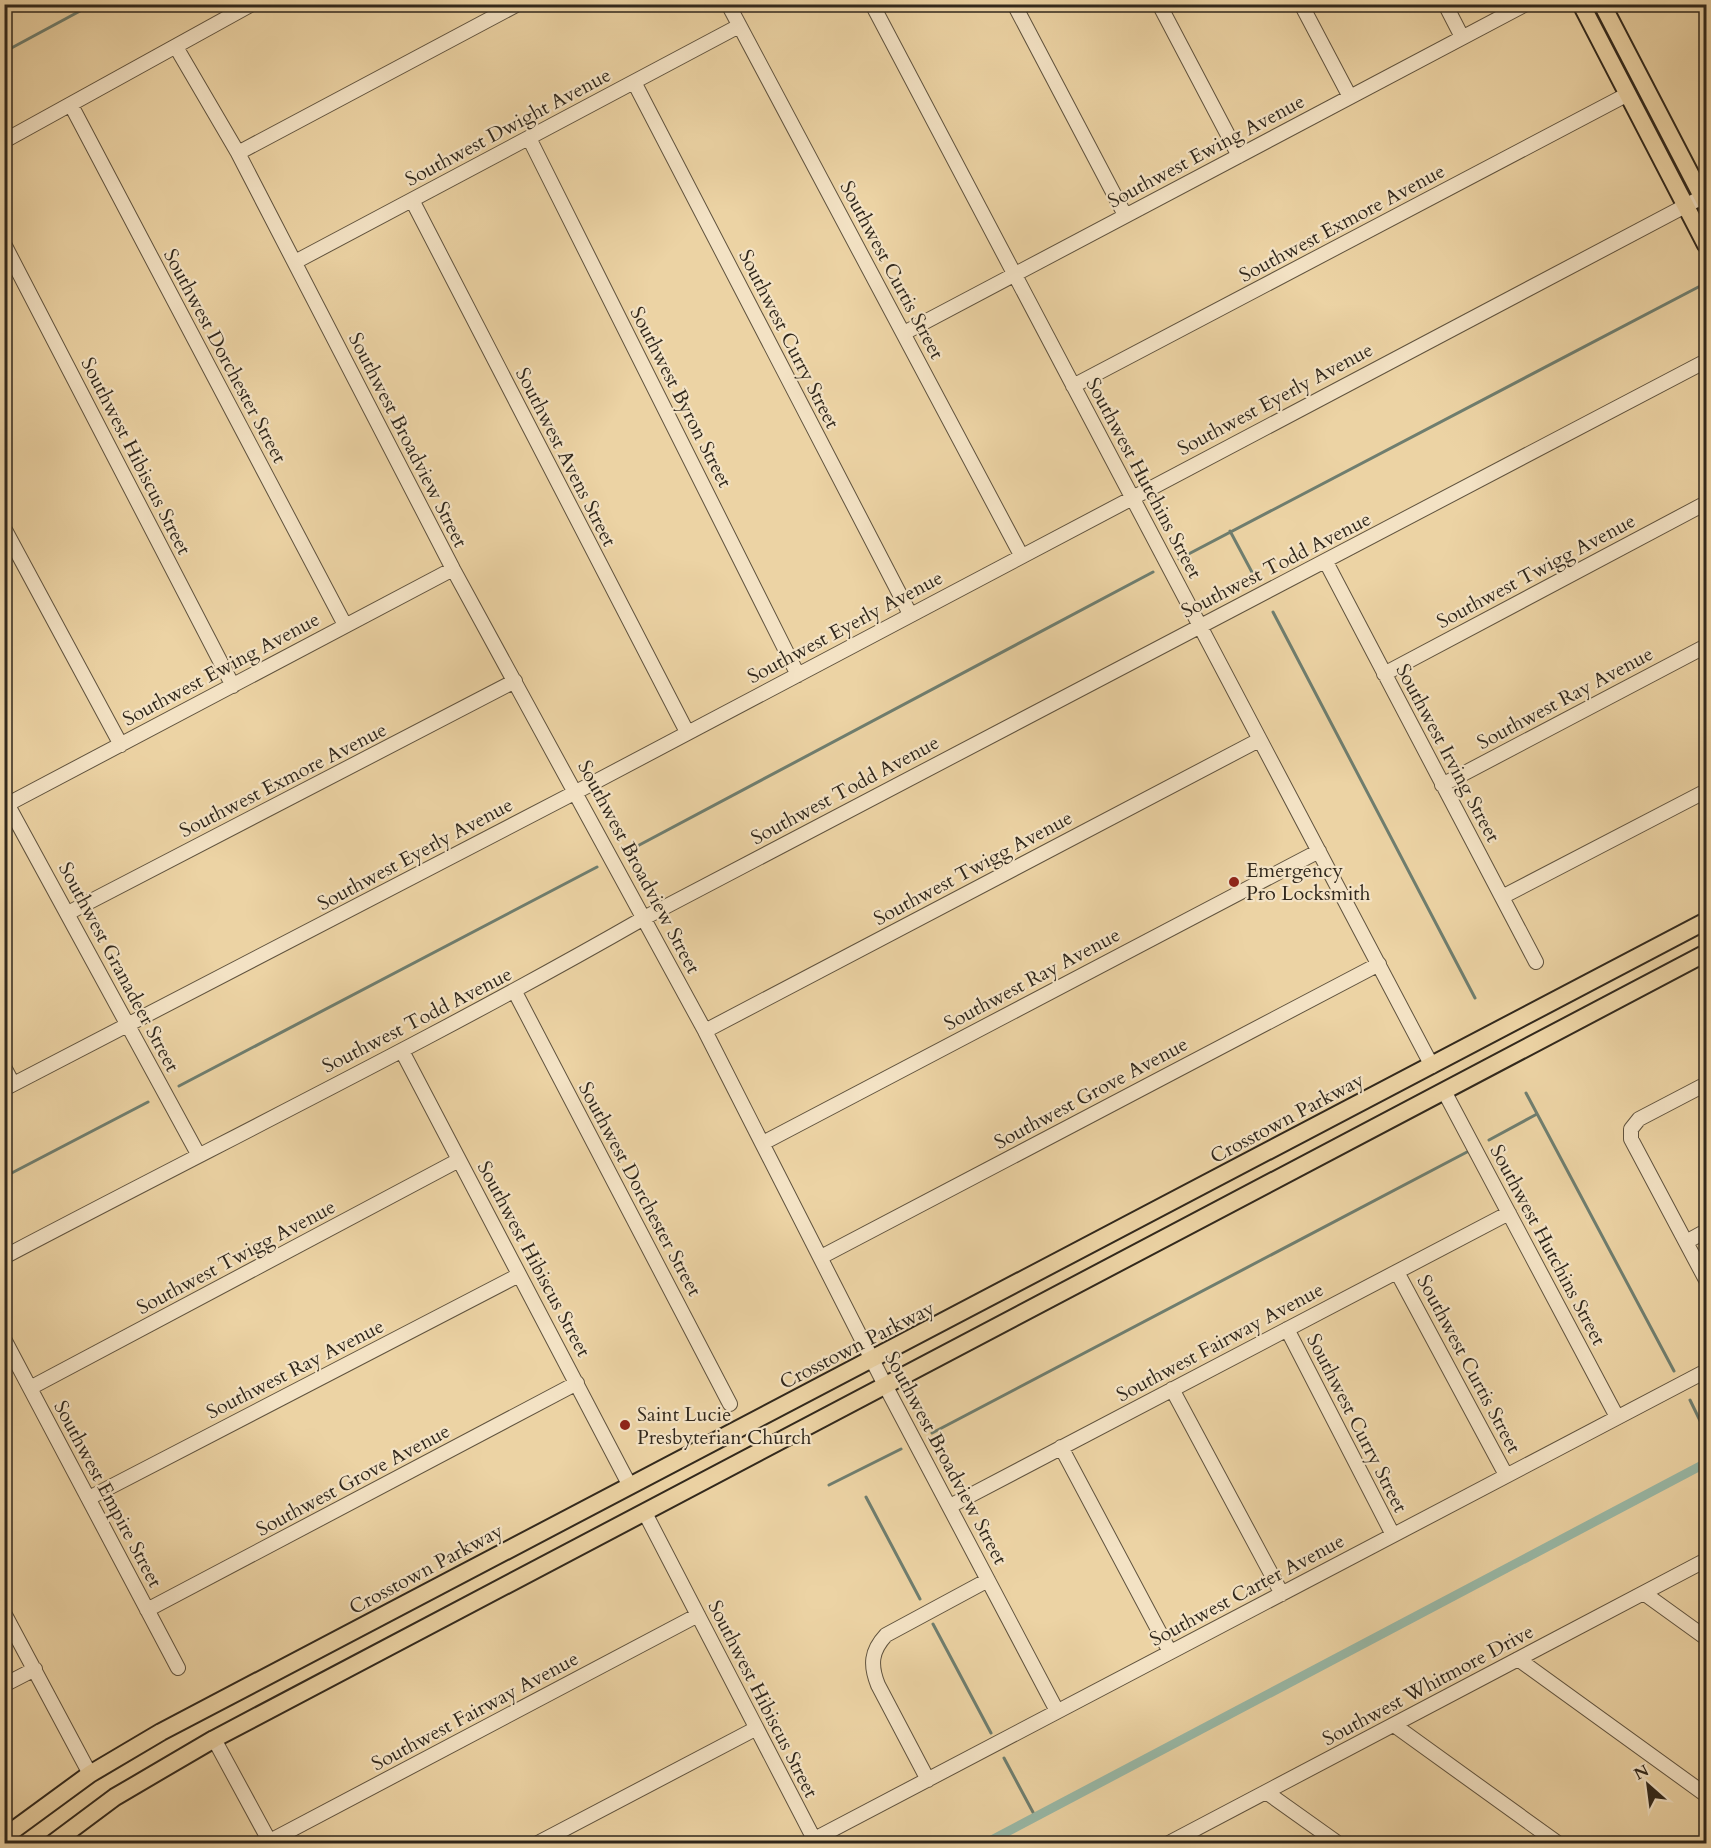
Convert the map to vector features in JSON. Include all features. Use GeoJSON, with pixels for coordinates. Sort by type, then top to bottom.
{"type":"FeatureCollection","features":[{"type":"Feature","properties":{"kind":"main road"},"geometry":{"type":"LineString","coordinates":[[1581,4],[1707,245]]}},
{"type":"Feature","properties":{"kind":"main road"},"geometry":{"type":"LineString","coordinates":[[1602,4],[1705,198]]}},
{"type":"Feature","properties":{"kind":"main road","name":"Crosstown Parkway"},"geometry":{"type":"LineString","coordinates":[[4,1837],[90,1774],[161,1732],[1707,921]]}},
{"type":"Feature","properties":{"kind":"main road"},"geometry":{"type":"LineString","coordinates":[[52,1844],[115,1797],[214,1739],[1707,953]]}},
{"type":"Feature","properties":{"kind":"street"},"geometry":{"type":"LineString","coordinates":[[4,141],[252,4]]}},
{"type":"Feature","properties":{"kind":"street"},"geometry":{"type":"LineString","coordinates":[[238,153],[518,4]]}},
{"type":"Feature","properties":{"kind":"street","name":"Southwest Curtis Street"},"geometry":{"type":"LineString","coordinates":[[728,4],[1021,555]]}},
{"type":"Feature","properties":{"kind":"street","name":"Southwest Hutchins Street"},"geometry":{"type":"LineString","coordinates":[[872,4],[1432,1066]]}},
{"type":"Feature","properties":{"kind":"street"},"geometry":{"type":"LineString","coordinates":[[1014,4],[1125,215]]}},
{"type":"Feature","properties":{"kind":"street"},"geometry":{"type":"LineString","coordinates":[[1159,4],[1239,156]]}},
{"type":"Feature","properties":{"kind":"street"},"geometry":{"type":"LineString","coordinates":[[1301,4],[1350,97]]}},
{"type":"Feature","properties":{"kind":"street"},"geometry":{"type":"LineString","coordinates":[[1445,4],[1462,38]]}},
{"type":"Feature","properties":{"kind":"street","name":"Southwest Ewing Avenue"},"geometry":{"type":"LineString","coordinates":[[904,333],[1526,4]]}},
{"type":"Feature","properties":{"kind":"street","name":"Southwest Dwight Avenue"},"geometry":{"type":"LineString","coordinates":[[295,262],[739,26]]}},
{"type":"Feature","properties":{"kind":"street","name":"Southwest Broadview Street"},"geometry":{"type":"LineString","coordinates":[[176,47],[238,153],[453,569],[705,1031],[885,1385],[1058,1711]]}},
{"type":"Feature","properties":{"kind":"street","name":"Southwest Curry Street"},"geometry":{"type":"LineString","coordinates":[[634,82],[910,614]]}},
{"type":"Feature","properties":{"kind":"street","name":"Southwest Exmore Avenue"},"geometry":{"type":"LineString","coordinates":[[1073,386],[1628,94]]}},
{"type":"Feature","properties":{"kind":"street","name":"Southwest Dorchester Street"},"geometry":{"type":"LineString","coordinates":[[71,105],[345,625]]}},
{"type":"Feature","properties":{"kind":"street","name":"Southwest Byron Street"},"geometry":{"type":"LineString","coordinates":[[529,138],[798,675]]}},
{"type":"Feature","properties":{"kind":"street","name":"Southwest Eyerly Avenue"},"geometry":{"type":"LineString","coordinates":[[9,1087],[576,792],[1132,496],[1685,206],[1705,198]]}},
{"type":"Feature","properties":{"kind":"street","name":"Southwest Avens Street"},"geometry":{"type":"LineString","coordinates":[[412,200],[687,732]]}},
{"type":"Feature","properties":{"kind":"street","name":"Southwest Hibiscus Street"},"geometry":{"type":"LineString","coordinates":[[4,244],[233,686]]}},
{"type":"Feature","properties":{"kind":"street","name":"Southwest Todd Avenue"},"geometry":{"type":"LineString","coordinates":[[4,1257],[198,1154],[515,992],[644,918],[1707,361]]}},
{"type":"Feature","properties":{"kind":"street","name":"Southwest Twigg Avenue"},"geometry":{"type":"LineString","coordinates":[[1384,674],[1707,503]]}},
{"type":"Feature","properties":{"kind":"street"},"geometry":{"type":"LineString","coordinates":[[4,528],[121,745]]}},
{"type":"Feature","properties":{"kind":"street","name":"Southwest Irving Street"},"geometry":{"type":"LineString","coordinates":[[1326,562],[1536,962]]}},
{"type":"Feature","properties":{"kind":"street","name":"Southwest Ewing Avenue"},"geometry":{"type":"LineString","coordinates":[[6,801],[121,745],[453,569]]}},
{"type":"Feature","properties":{"kind":"street","name":"Southwest Ray Avenue"},"geometry":{"type":"LineString","coordinates":[[1442,785],[1707,646]]}},
{"type":"Feature","properties":{"kind":"street","name":"Southwest Exmore Avenue"},"geometry":{"type":"LineString","coordinates":[[68,913],[515,681]]}},
{"type":"Feature","properties":{"kind":"street","name":"Southwest Twigg Avenue"},"geometry":{"type":"LineString","coordinates":[[705,1031],[1259,740]]}},
{"type":"Feature","properties":{"kind":"street"},"geometry":{"type":"LineString","coordinates":[[1502,897],[1707,791]]}},
{"type":"Feature","properties":{"kind":"street","name":"Southwest Granadeer Street"},"geometry":{"type":"LineString","coordinates":[[6,801],[198,1154]]}},
{"type":"Feature","properties":{"kind":"street","name":"Southwest Ray Avenue"},"geometry":{"type":"LineString","coordinates":[[763,1143],[1319,851]]}},
{"type":"Feature","properties":{"kind":"street","name":"Southwest Grove Avenue"},"geometry":{"type":"LineString","coordinates":[[821,1257],[1379,964]]}},
{"type":"Feature","properties":{"kind":"street","name":"Southwest Dorchester Street"},"geometry":{"type":"LineString","coordinates":[[515,992],[730,1404]]}},
{"type":"Feature","properties":{"kind":"street","name":"Southwest Hibiscus Street"},"geometry":{"type":"LineString","coordinates":[[402,1051],[630,1486]]}},
{"type":"Feature","properties":{"kind":"street"},"geometry":{"type":"LineString","coordinates":[[4,1067],[9,1087]]}},
{"type":"Feature","properties":{"kind":"street"},"geometry":{"type":"LineString","coordinates":[[1707,1084],[1639,1119],[1631,1129],[1632,1139],[1707,1280]]}},
{"type":"Feature","properties":{"kind":"street","name":"Southwest Hutchins Street"},"geometry":{"type":"LineString","coordinates":[[1444,1091],[1617,1417]]}},
{"type":"Feature","properties":{"kind":"street","name":"Southwest Twigg Avenue"},"geometry":{"type":"LineString","coordinates":[[30,1388],[459,1160]]}},
{"type":"Feature","properties":{"kind":"street","name":"Southwest Fairway Avenue"},"geometry":{"type":"LineString","coordinates":[[950,1506],[1509,1213]]}},
{"type":"Feature","properties":{"kind":"street"},"geometry":{"type":"LineString","coordinates":[[1686,1242],[1707,1231]]}},
{"type":"Feature","properties":{"kind":"street","name":"Southwest Curtis Street"},"geometry":{"type":"LineString","coordinates":[[1397,1272],[1506,1475]]}},
{"type":"Feature","properties":{"kind":"street","name":"Southwest Ray Avenue"},"geometry":{"type":"LineString","coordinates":[[89,1497],[519,1275]]}},
{"type":"Feature","properties":{"kind":"street","name":"Southwest Curry Street"},"geometry":{"type":"LineString","coordinates":[[1287,1329],[1393,1535]]}},
{"type":"Feature","properties":{"kind":"street","name":"Southwest Empire Street"},"geometry":{"type":"LineString","coordinates":[[4,1339],[178,1668]]}},
{"type":"Feature","properties":{"kind":"street","name":"Southwest Carter Avenue"},"geometry":{"type":"LineString","coordinates":[[810,1841],[1707,1371]]}},
{"type":"Feature","properties":{"kind":"street","name":"Southwest Grove Avenue"},"geometry":{"type":"LineString","coordinates":[[147,1610],[577,1383]]}},
{"type":"Feature","properties":{"kind":"street"},"geometry":{"type":"LineString","coordinates":[[1172,1389],[1282,1594]]}},
{"type":"Feature","properties":{"kind":"street"},"geometry":{"type":"LineString","coordinates":[[1061,1447],[1170,1653]]}},
{"type":"Feature","properties":{"kind":"street","name":"Southwest Hibiscus Street"},"geometry":{"type":"LineString","coordinates":[[645,1514],[698,1615],[810,1841]]}},
{"type":"Feature","properties":{"kind":"street","name":"Southwest Whitmore Drive"},"geometry":{"type":"LineString","coordinates":[[1167,1844],[1707,1560]]}},
{"type":"Feature","properties":{"kind":"street"},"geometry":{"type":"LineString","coordinates":[[928,1780],[878,1685],[872,1669],[873,1656],[878,1643],[886,1635],[988,1580]]}},
{"type":"Feature","properties":{"kind":"street"},"geometry":{"type":"LineString","coordinates":[[1645,1594],[1707,1638]]}},
{"type":"Feature","properties":{"kind":"street"},"geometry":{"type":"LineString","coordinates":[[4,1613],[90,1774]]}},
{"type":"Feature","properties":{"kind":"street","name":"Southwest Fairway Avenue"},"geometry":{"type":"LineString","coordinates":[[271,1842],[698,1615]]}},
{"type":"Feature","properties":{"kind":"street"},"geometry":{"type":"LineString","coordinates":[[1518,1659],[1707,1795]]}},
{"type":"Feature","properties":{"kind":"street"},"geometry":{"type":"LineString","coordinates":[[4,1685],[35,1670]]}},
{"type":"Feature","properties":{"kind":"street"},"geometry":{"type":"LineString","coordinates":[[1394,1725],[1559,1844]]}},
{"type":"Feature","properties":{"kind":"street"},"geometry":{"type":"LineString","coordinates":[[536,1844],[755,1729]]}},
{"type":"Feature","properties":{"kind":"street"},"geometry":{"type":"LineString","coordinates":[[214,1739],[271,1842]]}},
{"type":"Feature","properties":{"kind":"street"},"geometry":{"type":"LineString","coordinates":[[1266,1792],[1339,1844]]}},
{"type":"Feature","properties":{"kind":"waterway"},"geometry":{"type":"LineString","coordinates":[[4,52],[93,4]]}},
{"type":"Feature","properties":{"kind":"waterway"},"geometry":{"type":"LineString","coordinates":[[1179,559],[1706,283]]}},
{"type":"Feature","properties":{"kind":"waterway"},"geometry":{"type":"LineString","coordinates":[[1230,531],[1254,576]]}},
{"type":"Feature","properties":{"kind":"waterway"},"geometry":{"type":"LineString","coordinates":[[628,851],[1153,572]]}},
{"type":"Feature","properties":{"kind":"waterway"},"geometry":{"type":"LineString","coordinates":[[1273,612],[1475,998]]}},
{"type":"Feature","properties":{"kind":"waterway"},"geometry":{"type":"LineString","coordinates":[[179,1086],[597,867]]}},
{"type":"Feature","properties":{"kind":"waterway"},"geometry":{"type":"LineString","coordinates":[[1526,1093],[1674,1371]]}},
{"type":"Feature","properties":{"kind":"waterway"},"geometry":{"type":"LineString","coordinates":[[4,1177],[148,1102]]}},
{"type":"Feature","properties":{"kind":"waterway"},"geometry":{"type":"LineString","coordinates":[[1489,1140],[1537,1114]]}},
{"type":"Feature","properties":{"kind":"waterway"},"geometry":{"type":"LineString","coordinates":[[932,1433],[1467,1152]]}},
{"type":"Feature","properties":{"kind":"waterway"},"geometry":{"type":"LineString","coordinates":[[1690,1400],[1706,1433]]}},
{"type":"Feature","properties":{"kind":"waterway"},"geometry":{"type":"LineString","coordinates":[[829,1485],[901,1449]]}},
{"type":"Feature","properties":{"kind":"waterway"},"geometry":{"type":"LineString","coordinates":[[984,1844],[1706,1463]]}},
{"type":"Feature","properties":{"kind":"waterway"},"geometry":{"type":"LineString","coordinates":[[866,1497],[920,1599]]}},
{"type":"Feature","properties":{"kind":"waterway"},"geometry":{"type":"LineString","coordinates":[[933,1624],[991,1733]]}},
{"type":"Feature","properties":{"kind":"waterway"},"geometry":{"type":"LineString","coordinates":[[1004,1758],[1035,1816]]}},
{"type":"Feature","properties":{"kind":"place","name":"Emergency Pro Locksmith"},"geometry":{"type":"Point","coordinates":[1234,882]}},
{"type":"Feature","properties":{"kind":"place","name":"Saint Lucie Presbyterian Church"},"geometry":{"type":"Point","coordinates":[625,1425]}}]}
